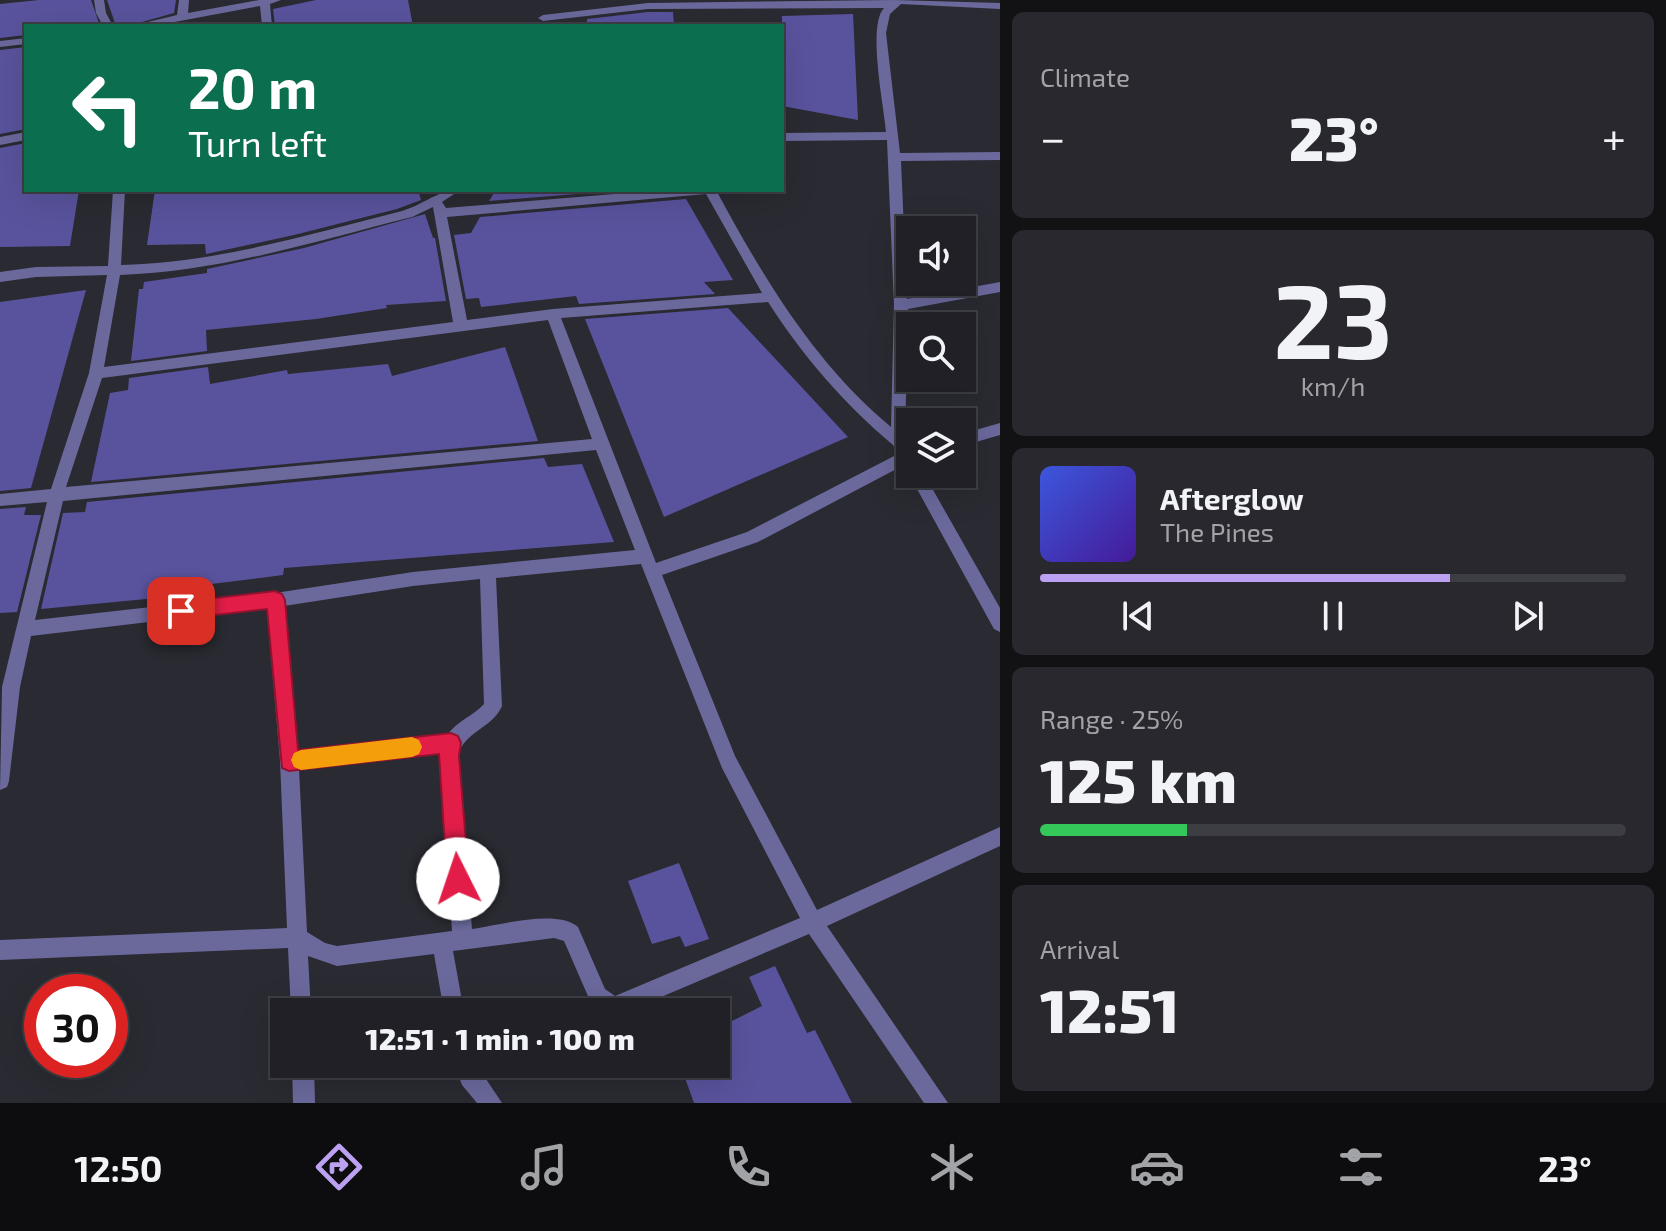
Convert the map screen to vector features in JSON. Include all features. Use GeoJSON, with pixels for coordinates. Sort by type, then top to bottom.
{"type":"FeatureCollection","features":[{"type":"Feature","properties":{"kind":"street"},"geometry":{"type":"LineString","coordinates":[[99,0],[107,24]]}},
{"type":"Feature","properties":{"kind":"street"},"geometry":{"type":"LineString","coordinates":[[182,17],[184,0]]}},
{"type":"Feature","properties":{"kind":"street"},"geometry":{"type":"LineString","coordinates":[[146,24],[268,1],[267,24]]}},
{"type":"Feature","properties":{"kind":"street"},"geometry":{"type":"LineString","coordinates":[[897,2],[885,13],[881,33],[895,157],[904,408]]}},
{"type":"Feature","properties":{"kind":"street"},"geometry":{"type":"LineString","coordinates":[[543,18],[648,6],[724,3],[897,2],[1000,6]]}},
{"type":"Feature","properties":{"kind":"street"},"geometry":{"type":"LineString","coordinates":[[0,44],[24,41]]}},
{"type":"Feature","properties":{"kind":"street"},"geometry":{"type":"LineString","coordinates":[[0,141],[24,136]]}},
{"type":"Feature","properties":{"kind":"street"},"geometry":{"type":"LineString","coordinates":[[784,137],[892,136]]}},
{"type":"Feature","properties":{"kind":"street"},"geometry":{"type":"LineString","coordinates":[[895,157],[1000,156]]}},
{"type":"Feature","properties":{"kind":"street"},"geometry":{"type":"LineString","coordinates":[[0,781],[6,687],[25,629],[56,496],[96,373],[114,271],[119,192]]}},
{"type":"Feature","properties":{"kind":"street"},"geometry":{"type":"LineString","coordinates":[[452,192],[440,207],[461,326]]}},
{"type":"Feature","properties":{"kind":"street"},"geometry":{"type":"LineString","coordinates":[[0,277],[36,272],[164,269],[242,255],[440,207],[678,192]]}},
{"type":"Feature","properties":{"kind":"street"},"geometry":{"type":"LineString","coordinates":[[711,192],[769,297],[846,397],[896,444]]}},
{"type":"Feature","properties":{"kind":"street"},"geometry":{"type":"LineString","coordinates":[[901,305],[1000,287]]}},
{"type":"Feature","properties":{"kind":"street"},"geometry":{"type":"LineString","coordinates":[[96,373],[553,314],[769,297]]}},
{"type":"Feature","properties":{"kind":"street"},"geometry":{"type":"LineString","coordinates":[[553,314],[601,444],[728,762],[813,922],[937,1103]]}},
{"type":"Feature","properties":{"kind":"street"},"geometry":{"type":"LineString","coordinates":[[976,436],[1000,429]]}},
{"type":"Feature","properties":{"kind":"street"},"geometry":{"type":"LineString","coordinates":[[0,500],[601,444]]}},
{"type":"Feature","properties":{"kind":"street"},"geometry":{"type":"LineString","coordinates":[[25,629],[275,600],[413,579],[650,564],[752,537],[896,459]]}},
{"type":"Feature","properties":{"kind":"street"},"geometry":{"type":"LineString","coordinates":[[924,488],[1000,624]]}},
{"type":"Feature","properties":{"kind":"street"},"geometry":{"type":"LineString","coordinates":[[454,998],[449,756],[451,743],[458,731],[486,718],[493,706],[488,572]]}},
{"type":"Feature","properties":{"kind":"street"},"geometry":{"type":"LineString","coordinates":[[275,600],[289,761],[301,998]]}},
{"type":"Feature","properties":{"kind":"street"},"geometry":{"type":"LineString","coordinates":[[289,761],[451,743]]}},
{"type":"Feature","properties":{"kind":"street"},"geometry":{"type":"LineString","coordinates":[[0,950],[299,938],[321,952],[337,956],[565,929],[571,934],[598,996],[615,1006],[813,922],[1000,836]]}},
{"type":"Feature","properties":{"kind":"street"},"geometry":{"type":"LineString","coordinates":[[303,1078],[304,1103]]}},
{"type":"Feature","properties":{"kind":"street"},"geometry":{"type":"LineString","coordinates":[[471,1078],[491,1103]]}},
{"type":"Feature","properties":{"kind":"building"},"geometry":{"type":"Polygon","coordinates":[[[91,0],[99,24],[24,24],[24,35],[0,38],[0,4],[91,0]]]}},
{"type":"Feature","properties":{"kind":"building"},"geometry":{"type":"Polygon","coordinates":[[[107,0],[176,0],[174,13],[135,24],[115,24],[107,0]]]}},
{"type":"Feature","properties":{"kind":"building"},"geometry":{"type":"Polygon","coordinates":[[[316,0],[408,0],[413,24],[275,24],[273,9],[316,0]]]}},
{"type":"Feature","properties":{"kind":"building"},"geometry":{"type":"Polygon","coordinates":[[[673,12],[674,24],[587,24],[587,19],[673,12]]]}},
{"type":"Feature","properties":{"kind":"building"},"geometry":{"type":"Polygon","coordinates":[[[853,14],[858,120],[784,106],[782,16],[853,14]]]}},
{"type":"Feature","properties":{"kind":"building"},"geometry":{"type":"Polygon","coordinates":[[[24,47],[24,129],[0,134],[0,50],[24,47]]]}},
{"type":"Feature","properties":{"kind":"building"},"geometry":{"type":"Polygon","coordinates":[[[24,143],[24,192],[79,192],[70,246],[0,247],[0,148],[24,143]]]}},
{"type":"Feature","properties":{"kind":"building"},"geometry":{"type":"Polygon","coordinates":[[[155,192],[419,192],[421,200],[294,235],[206,254],[205,244],[147,245],[155,192]]]}},
{"type":"Feature","properties":{"kind":"building"},"geometry":{"type":"Polygon","coordinates":[[[495,192],[602,192],[489,201],[495,192]]]}},
{"type":"Feature","properties":{"kind":"building"},"geometry":{"type":"Polygon","coordinates":[[[686,199],[733,280],[704,282],[715,294],[579,304],[576,296],[481,307],[479,298],[466,299],[454,235],[471,233],[480,217],[686,199]]]}},
{"type":"Feature","properties":{"kind":"building"},"geometry":{"type":"Polygon","coordinates":[[[425,214],[435,238],[446,301],[386,305],[387,308],[316,319],[206,330],[207,351],[131,361],[139,289],[143,289],[144,282],[207,273],[207,269],[304,248],[425,214]]]}},
{"type":"Feature","properties":{"kind":"building"},"geometry":{"type":"Polygon","coordinates":[[[86,290],[31,488],[0,491],[0,302],[86,290]]]}},
{"type":"Feature","properties":{"kind":"building"},"geometry":{"type":"Polygon","coordinates":[[[728,308],[848,437],[664,517],[585,319],[728,308]]]}},
{"type":"Feature","properties":{"kind":"building"},"geometry":{"type":"Polygon","coordinates":[[[505,347],[538,441],[91,482],[110,393],[128,390],[129,378],[208,367],[210,384],[287,370],[288,374],[388,364],[392,376],[505,347]]]}},
{"type":"Feature","properties":{"kind":"building"},"geometry":{"type":"Polygon","coordinates":[[[544,458],[548,467],[582,464],[614,542],[284,568],[283,575],[179,588],[178,596],[41,609],[63,513],[85,512],[87,502],[544,458]]]}},
{"type":"Feature","properties":{"kind":"building"},"geometry":{"type":"Polygon","coordinates":[[[26,507],[24,515],[41,515],[17,612],[0,613],[0,509],[26,507]]]}},
{"type":"Feature","properties":{"kind":"building"},"geometry":{"type":"Polygon","coordinates":[[[679,863],[709,939],[685,947],[680,936],[652,944],[628,881],[679,863]]]}},
{"type":"Feature","properties":{"kind":"building"},"geometry":{"type":"Polygon","coordinates":[[[775,966],[807,1033],[815,1030],[852,1103],[694,1103],[685,1078],[730,1078],[730,1022],[762,1006],[749,977],[775,966]]]}},
{"type":"Feature","properties":{"kind":"slow traffic"},"geometry":{"type":"LineString","coordinates":[[301,760],[412,747]]}},
{"type":"Feature","properties":{"kind":"route"},"geometry":{"type":"LineString","coordinates":[[181,611],[275,600],[289,761],[451,743],[449,756],[458,879]]}}]}
